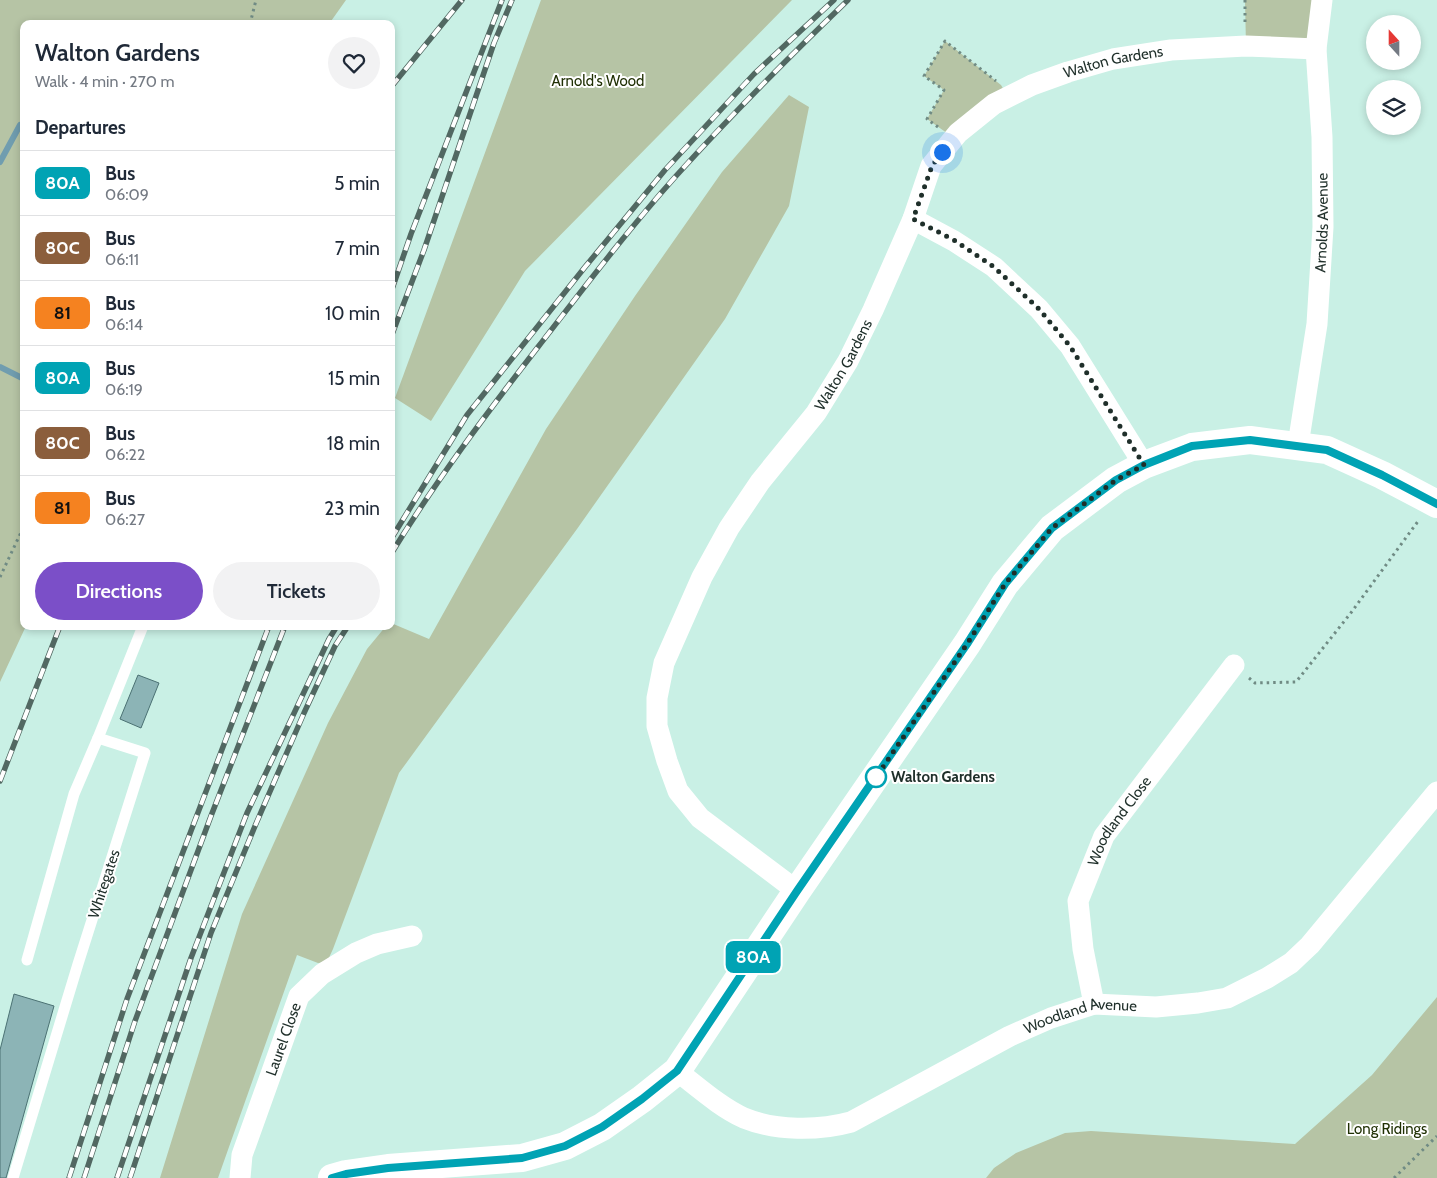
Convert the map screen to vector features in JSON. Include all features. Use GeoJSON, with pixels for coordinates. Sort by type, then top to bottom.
{"type":"FeatureCollection","features":[{"type":"Feature","properties":{"kind":"street","name":"Arnolds Avenue"},"geometry":{"type":"LineString","coordinates":[[1298,445],[1317,324],[1323,227],[1322,137],[1316,49],[1322,0]]}},
{"type":"Feature","properties":{"kind":"street","name":"Walton Gardens"},"geometry":{"type":"LineString","coordinates":[[797,891],[700,818],[678,791],[657,726],[657,698],[664,663],[702,577],[729,528],[760,482],[816,412],[848,361],[873,310],[913,219],[932,166],[958,133],[994,104],[1032,85],[1068,72],[1113,59],[1171,50],[1246,46],[1316,49]]}},
{"type":"Feature","properties":{"kind":"street"},"geometry":{"type":"LineString","coordinates":[[913,219],[954,240],[994,267],[1039,309],[1070,346],[1144,465]]}},
{"type":"Feature","properties":{"kind":"street"},"geometry":{"type":"LineString","coordinates":[[332,1178],[388,1168],[522,1158],[565,1146],[602,1127],[677,1071],[797,891],[967,644],[1005,584],[1052,528],[1116,480],[1144,465],[1192,446],[1250,440],[1327,450],[1382,475],[1435,503]]}},
{"type":"Feature","properties":{"kind":"street","name":"Woodland Close"},"geometry":{"type":"LineString","coordinates":[[1094,1004],[1081,941],[1078,901],[1104,836],[1234,665]]}},
{"type":"Feature","properties":{"kind":"street","name":"Woodland Avenue"},"geometry":{"type":"LineString","coordinates":[[677,1071],[722,1104],[744,1117],[767,1124],[806,1129],[830,1128],[851,1122],[1010,1036],[1051,1018],[1094,1004],[1156,1006],[1198,1003],[1227,998],[1267,978],[1291,963],[1310,945],[1437,792]]}},
{"type":"Feature","properties":{"kind":"street","name":"Laurel Close"},"geometry":{"type":"LineString","coordinates":[[240,1178],[242,1155],[299,996],[322,974],[356,953],[377,944],[412,936]]}},
{"type":"Feature","properties":{"kind":"lane"},"geometry":{"type":"LineString","coordinates":[[27,960],[74,794],[141,630]]}},
{"type":"Feature","properties":{"kind":"lane","name":"Whitegates"},"geometry":{"type":"LineString","coordinates":[[13,1178],[145,753],[98,738]]}},
{"type":"Feature","properties":{"kind":"path"},"geometry":{"type":"LineString","coordinates":[[251,20],[256,0]]}},
{"type":"Feature","properties":{"kind":"path"},"geometry":{"type":"LineString","coordinates":[[954,138],[927,119],[944,90],[924,76],[945,41],[1001,85],[1008,97]]}},
{"type":"Feature","properties":{"kind":"path"},"geometry":{"type":"LineString","coordinates":[[1234,665],[1255,683],[1296,682],[1435,503]]}},
{"type":"Feature","properties":{"kind":"path"},"geometry":{"type":"LineString","coordinates":[[0,577],[20,534]]}},
{"type":"Feature","properties":{"kind":"path"},"geometry":{"type":"LineString","coordinates":[[1394,1178],[1437,1136]]}},
{"type":"Feature","properties":{"kind":"green space"},"geometry":{"type":"Polygon","coordinates":[[[0,0],[346,0],[332,20],[20,20],[20,630],[24,630],[0,682],[0,0]]]}},
{"type":"Feature","properties":{"kind":"green space","name":"Arnold's Wood"},"geometry":{"type":"Polygon","coordinates":[[[541,0],[792,0],[525,271],[431,421],[395,398],[541,0]]]}},
{"type":"Feature","properties":{"kind":"green space"},"geometry":{"type":"Polygon","coordinates":[[[1245,0],[1322,0],[1316,49],[1246,46],[1245,0]]]}},
{"type":"Feature","properties":{"kind":"green space"},"geometry":{"type":"Polygon","coordinates":[[[945,41],[1001,85],[1008,97],[954,138],[927,119],[944,90],[924,76],[945,41]]]}},
{"type":"Feature","properties":{"kind":"green space"},"geometry":{"type":"Polygon","coordinates":[[[789,95],[809,107],[789,206],[725,319],[577,529],[399,773],[327,962],[318,963],[297,955],[218,1178],[160,1178],[242,914],[328,723],[367,649],[383,630],[395,630],[395,625],[429,639],[546,429],[635,296],[722,172],[789,95]]]}},
{"type":"Feature","properties":{"kind":"green space","name":"Long Ridings"},"geometry":{"type":"Polygon","coordinates":[[[1437,997],[1437,1178],[986,1178],[994,1168],[1016,1153],[1065,1133],[1091,1131],[1295,1144],[1372,1075],[1437,997]]]}},
{"type":"Feature","properties":{"kind":"building"},"geometry":{"type":"Polygon","coordinates":[[[138,675],[159,683],[141,728],[120,719],[138,675]]]}},
{"type":"Feature","properties":{"kind":"building"},"geometry":{"type":"Polygon","coordinates":[[[14,994],[54,1006],[6,1178],[0,1178],[0,1050],[14,994]]]}},
{"type":"Feature","properties":{"kind":"waterway"},"geometry":{"type":"LineString","coordinates":[[0,162],[20,125]]}},
{"type":"Feature","properties":{"kind":"waterway"},"geometry":{"type":"LineString","coordinates":[[0,367],[20,377]]}},
{"type":"Feature","properties":{"kind":"railway"},"geometry":{"type":"LineString","coordinates":[[395,82],[462,0]]}},
{"type":"Feature","properties":{"kind":"railway"},"geometry":{"type":"LineString","coordinates":[[395,280],[411,234],[502,0]]}},
{"type":"Feature","properties":{"kind":"railway"},"geometry":{"type":"LineString","coordinates":[[395,326],[424,250],[494,43],[512,0]]}},
{"type":"Feature","properties":{"kind":"railway"},"geometry":{"type":"LineString","coordinates":[[395,532],[467,415],[585,267],[665,170],[754,74],[834,0]]}},
{"type":"Feature","properties":{"kind":"railway"},"geometry":{"type":"LineString","coordinates":[[395,548],[425,501],[480,423],[640,218],[718,131],[848,0]]}},
{"type":"Feature","properties":{"kind":"railway"},"geometry":{"type":"LineString","coordinates":[[0,781],[58,630]]}},
{"type":"Feature","properties":{"kind":"railway"},"geometry":{"type":"LineString","coordinates":[[69,1178],[127,999],[267,630]]}},
{"type":"Feature","properties":{"kind":"railway"},"geometry":{"type":"LineString","coordinates":[[84,1178],[135,1021],[211,816],[283,630]]}},
{"type":"Feature","properties":{"kind":"railway"},"geometry":{"type":"LineString","coordinates":[[117,1178],[191,958],[247,813],[335,630]]}},
{"type":"Feature","properties":{"kind":"railway"},"geometry":{"type":"LineString","coordinates":[[130,1178],[211,933],[304,713],[335,646],[345,630]]}},
{"type":"Feature","properties":{"kind":"bus line","name":"80A"},"geometry":{"type":"LineString","coordinates":[[332,1178],[388,1168],[522,1158],[565,1146],[602,1127],[677,1071],[797,891],[967,644],[1005,584],[1052,528],[1116,480],[1144,465],[1192,446],[1250,440],[1327,450],[1382,475],[1437,504]]}},
{"type":"Feature","properties":{"kind":"place","name":"Walton Gardens"},"geometry":{"type":"Point","coordinates":[876,777]}},
{"type":"Feature","properties":{"kind":"route"},"geometry":{"type":"LineString","coordinates":[[876,777],[872,783],[967,644],[1005,584],[1052,528],[1116,480],[1144,465],[1070,346],[1039,309],[994,267],[954,240],[913,219],[932,166],[942,152]]}}]}
